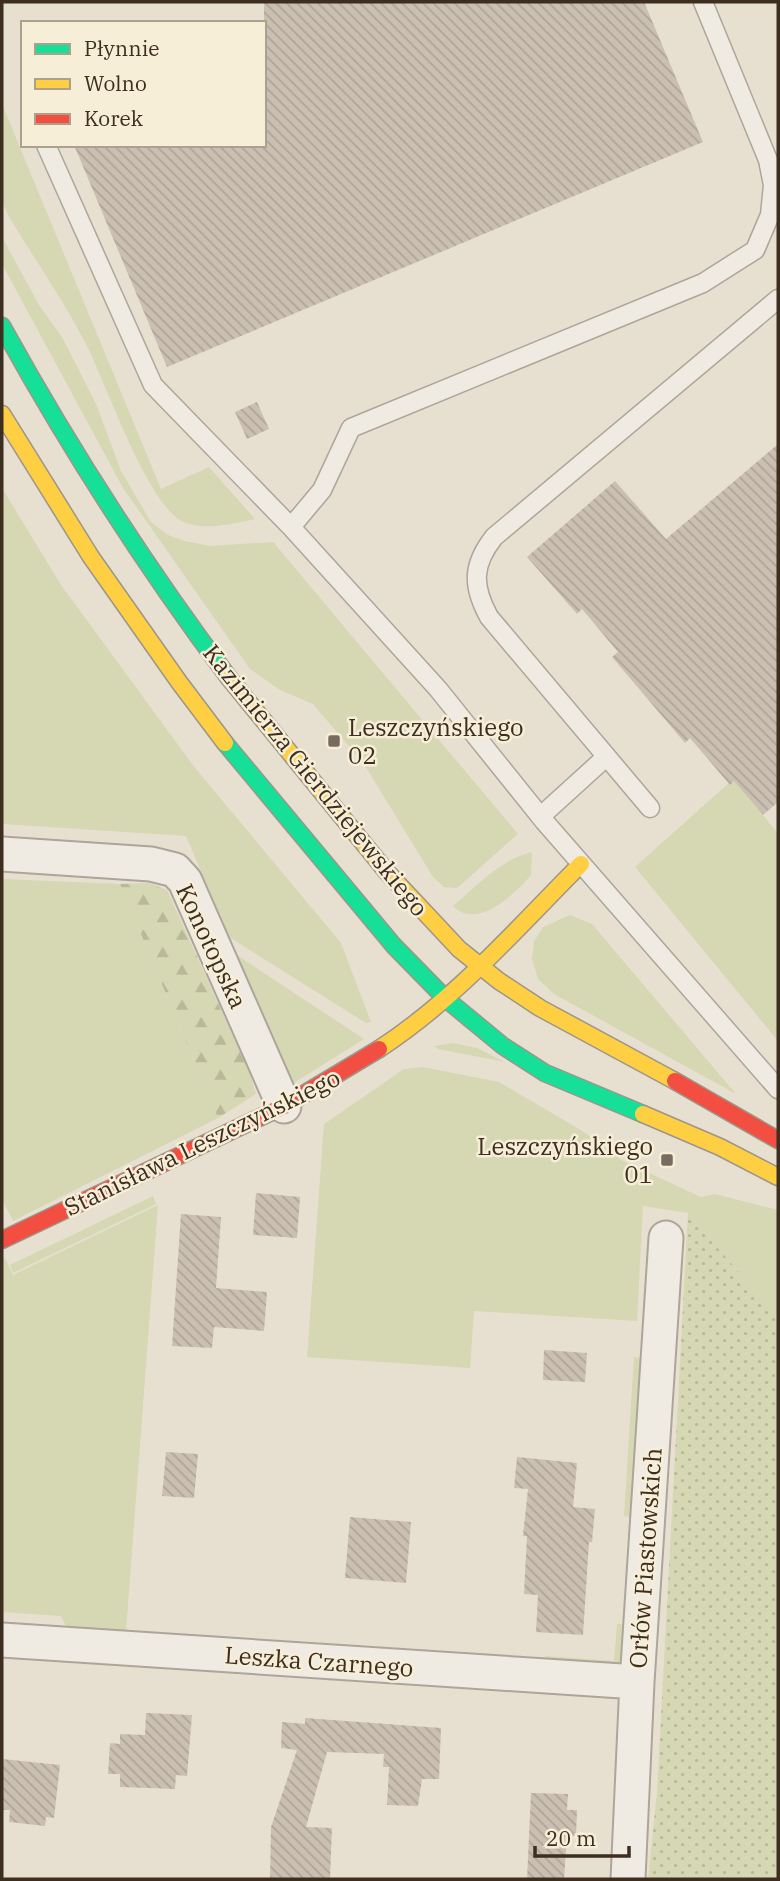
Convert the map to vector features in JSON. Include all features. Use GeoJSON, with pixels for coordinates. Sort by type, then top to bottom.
{"type":"FeatureCollection","features":[{"type":"Feature","properties":{"kind":"street","name":"Kazimierza Gierdziejewskiego"},"geometry":{"type":"LineString","coordinates":[[2,326],[92,484],[165,592],[310,781],[427,917],[478,966],[551,1016],[778,1140]]}},
{"type":"Feature","properties":{"kind":"street","name":"Kazimierza Gierdziejewskiego"},"geometry":{"type":"LineString","coordinates":[[2,414],[113,589],[227,745],[394,946],[446,999],[503,1046],[545,1073],[720,1147],[778,1177]]}},
{"type":"Feature","properties":{"kind":"street","name":"Konotopska"},"geometry":{"type":"LineString","coordinates":[[2,854],[151,864],[175,870],[185,881],[284,1106]]}},
{"type":"Feature","properties":{"kind":"street","name":"Stanisława Leszczyńskiego"},"geometry":{"type":"LineString","coordinates":[[2,1240],[284,1106],[361,1062],[410,1029],[446,999],[581,864]]}},
{"type":"Feature","properties":{"kind":"street","name":"Orłów Piastowskich"},"geometry":{"type":"LineString","coordinates":[[628,1879],[637,1682],[666,1238]]}},
{"type":"Feature","properties":{"kind":"street","name":"Leszka Czarnego"},"geometry":{"type":"LineString","coordinates":[[2,1640],[637,1682]]}},
{"type":"Feature","properties":{"kind":"lane"},"geometry":{"type":"LineString","coordinates":[[291,527],[322,490],[351,428],[703,283],[755,250],[770,215],[773,185],[768,160],[703,2]]}},
{"type":"Feature","properties":{"kind":"lane"},"geometry":{"type":"LineString","coordinates":[[47,147],[153,385],[291,527],[438,689],[581,864],[778,1089]]}},
{"type":"Feature","properties":{"kind":"lane"},"geometry":{"type":"LineString","coordinates":[[650,808],[489,617],[479,599],[476,578],[481,554],[494,537],[778,299]]}},
{"type":"Feature","properties":{"kind":"lane"},"geometry":{"type":"LineString","coordinates":[[541,816],[606,757]]}},
{"type":"Feature","properties":{"kind":"green space"},"geometry":{"type":"Polygon","coordinates":[[[2,104],[161,489],[209,467],[255,519],[215,526],[185,523],[165,505],[152,486],[88,348],[2,201],[2,104]]]}},
{"type":"Feature","properties":{"kind":"green space"},"geometry":{"type":"Polygon","coordinates":[[[2,237],[39,305],[62,337],[97,406],[121,471],[151,522],[168,535],[210,546],[273,542],[518,834],[457,888],[444,887],[433,877],[364,764],[313,704],[280,690],[250,669],[123,488],[2,264],[2,237]]]}},
{"type":"Feature","properties":{"kind":"green space"},"geometry":{"type":"Polygon","coordinates":[[[2,488],[61,585],[195,768],[341,943],[371,1022],[366,1023],[229,937],[186,836],[2,824],[2,488]]]}},
{"type":"Feature","properties":{"kind":"green space"},"geometry":{"type":"Polygon","coordinates":[[[734,781],[778,833],[778,1041],[635,867],[734,781]]]}},
{"type":"Feature","properties":{"kind":"green space"},"geometry":{"type":"Polygon","coordinates":[[[532,852],[531,875],[495,907],[473,914],[463,913],[453,906],[500,867],[532,852]]]}},
{"type":"Feature","properties":{"kind":"green space"},"geometry":{"type":"Polygon","coordinates":[[[2,879],[120,884],[218,1118],[13,1221],[2,1199],[2,879]]]}},
{"type":"Feature","properties":{"kind":"green space"},"geometry":{"type":"Polygon","coordinates":[[[149,883],[167,890],[250,1074],[256,1094],[218,1118],[120,884],[149,883]]]}},
{"type":"Feature","properties":{"kind":"green space"},"geometry":{"type":"Polygon","coordinates":[[[570,915],[592,924],[736,1094],[554,994],[538,979],[532,959],[534,941],[543,927],[570,915]]]}},
{"type":"Feature","properties":{"kind":"green space"},"geometry":{"type":"Polygon","coordinates":[[[223,946],[364,1039],[289,1086],[223,946]]]}},
{"type":"Feature","properties":{"kind":"green space"},"geometry":{"type":"Polygon","coordinates":[[[453,1043],[477,1048],[505,1062],[434,1046],[453,1043]]]}},
{"type":"Feature","properties":{"kind":"green space"},"geometry":{"type":"Polygon","coordinates":[[[423,1067],[499,1082],[584,1132],[623,1161],[701,1197],[715,1194],[778,1210],[778,1318],[688,1213],[643,1206],[637,1321],[474,1311],[470,1368],[307,1357],[324,1124],[404,1069],[423,1067]]]}},
{"type":"Feature","properties":{"kind":"green space"},"geometry":{"type":"Polygon","coordinates":[[[153,1196],[156,1204],[13,1273],[10,1265],[153,1196]]]}},
{"type":"Feature","properties":{"kind":"green space"},"geometry":{"type":"Polygon","coordinates":[[[158,1205],[126,1631],[179,1634],[175,1639],[69,1632],[61,1616],[2,1612],[2,1260],[5,1258],[13,1275],[158,1205]]]}},
{"type":"Feature","properties":{"kind":"green space"},"geometry":{"type":"Polygon","coordinates":[[[688,1213],[778,1318],[778,1879],[648,1879],[657,1792],[688,1213]]]}},
{"type":"Feature","properties":{"kind":"green space"},"geometry":{"type":"Polygon","coordinates":[[[634,1357],[647,1359],[636,1518],[624,1516],[634,1357]]]}},
{"type":"Feature","properties":{"kind":"green space"},"geometry":{"type":"Polygon","coordinates":[[[617,1624],[628,1624],[625,1669],[546,1663],[545,1656],[614,1661],[617,1624]]]}},
{"type":"Feature","properties":{"kind":"building"},"geometry":{"type":"Polygon","coordinates":[[[264,2],[644,2],[703,142],[167,367],[75,147],[266,147],[264,2]]]}},
{"type":"Feature","properties":{"kind":"building"},"geometry":{"type":"Polygon","coordinates":[[[257,402],[269,429],[247,439],[235,412],[257,402]]]}},
{"type":"Feature","properties":{"kind":"building"},"geometry":{"type":"Polygon","coordinates":[[[778,444],[778,802],[763,815],[734,781],[730,785],[690,738],[685,743],[612,657],[618,652],[582,609],[577,614],[527,557],[615,481],[666,539],[778,444]]]}},
{"type":"Feature","properties":{"kind":"building"},"geometry":{"type":"Polygon","coordinates":[[[256,1193],[300,1197],[297,1238],[253,1235],[256,1193]]]}},
{"type":"Feature","properties":{"kind":"building"},"geometry":{"type":"Polygon","coordinates":[[[181,1214],[221,1217],[216,1288],[267,1292],[264,1331],[214,1327],[212,1348],[172,1346],[181,1214]]]}},
{"type":"Feature","properties":{"kind":"building"},"geometry":{"type":"Polygon","coordinates":[[[544,1350],[587,1353],[585,1382],[543,1380],[544,1350]]]}},
{"type":"Feature","properties":{"kind":"building"},"geometry":{"type":"Polygon","coordinates":[[[166,1452],[198,1454],[194,1498],[162,1496],[166,1452]]]}},
{"type":"Feature","properties":{"kind":"building"},"geometry":{"type":"Polygon","coordinates":[[[517,1457],[577,1463],[573,1507],[595,1509],[592,1542],[589,1542],[583,1635],[536,1632],[538,1595],[524,1594],[527,1536],[523,1536],[528,1489],[514,1488],[517,1457]]]}},
{"type":"Feature","properties":{"kind":"building"},"geometry":{"type":"Polygon","coordinates":[[[350,1517],[411,1522],[406,1583],[345,1578],[350,1517]]]}},
{"type":"Feature","properties":{"kind":"building"},"geometry":{"type":"Polygon","coordinates":[[[146,1713],[192,1715],[187,1776],[176,1775],[175,1789],[120,1787],[120,1774],[108,1774],[110,1743],[120,1744],[120,1734],[145,1735],[146,1713]]]}},
{"type":"Feature","properties":{"kind":"building"},"geometry":{"type":"Polygon","coordinates":[[[305,1718],[441,1728],[439,1779],[422,1779],[418,1806],[387,1805],[389,1767],[383,1767],[384,1754],[327,1752],[306,1827],[332,1828],[330,1879],[270,1879],[271,1827],[297,1750],[281,1748],[282,1722],[305,1724],[305,1718]]]}},
{"type":"Feature","properties":{"kind":"building"},"geometry":{"type":"Polygon","coordinates":[[[2,1759],[60,1765],[54,1818],[46,1817],[45,1826],[9,1822],[10,1810],[2,1810],[2,1759]]]}},
{"type":"Feature","properties":{"kind":"building"},"geometry":{"type":"Polygon","coordinates":[[[531,1793],[568,1794],[567,1810],[577,1810],[576,1836],[567,1836],[564,1879],[527,1879],[531,1793]]]}},
{"type":"Feature","properties":{"kind":"traffic: fast"},"geometry":{"type":"LineString","coordinates":[[2,326],[54,417],[110,506],[229,678]]}},
{"type":"Feature","properties":{"kind":"traffic: fast"},"geometry":{"type":"LineString","coordinates":[[225,743],[394,946],[446,999],[503,1046],[545,1073],[643,1114]]}},
{"type":"Feature","properties":{"kind":"traffic: slow"},"geometry":{"type":"LineString","coordinates":[[2,414],[91,557],[225,743]]}},
{"type":"Feature","properties":{"kind":"traffic: slow"},"geometry":{"type":"LineString","coordinates":[[229,678],[386,871],[459,949],[499,981],[540,1008],[675,1081]]}},
{"type":"Feature","properties":{"kind":"traffic: slow"},"geometry":{"type":"LineString","coordinates":[[379,1049],[460,985],[581,864]]}},
{"type":"Feature","properties":{"kind":"traffic: slow"},"geometry":{"type":"LineString","coordinates":[[643,1114],[720,1147],[778,1177]]}},
{"type":"Feature","properties":{"kind":"traffic: jam"},"geometry":{"type":"LineString","coordinates":[[2,1240],[284,1106],[379,1049]]}},
{"type":"Feature","properties":{"kind":"traffic: jam"},"geometry":{"type":"LineString","coordinates":[[675,1081],[778,1140]]}},
{"type":"Feature","properties":{"kind":"place","name":"Leszczyńskiego 02"},"geometry":{"type":"Point","coordinates":[334,741]}},
{"type":"Feature","properties":{"kind":"place","name":"Leszczyńskiego 01"},"geometry":{"type":"Point","coordinates":[667,1160]}}]}
